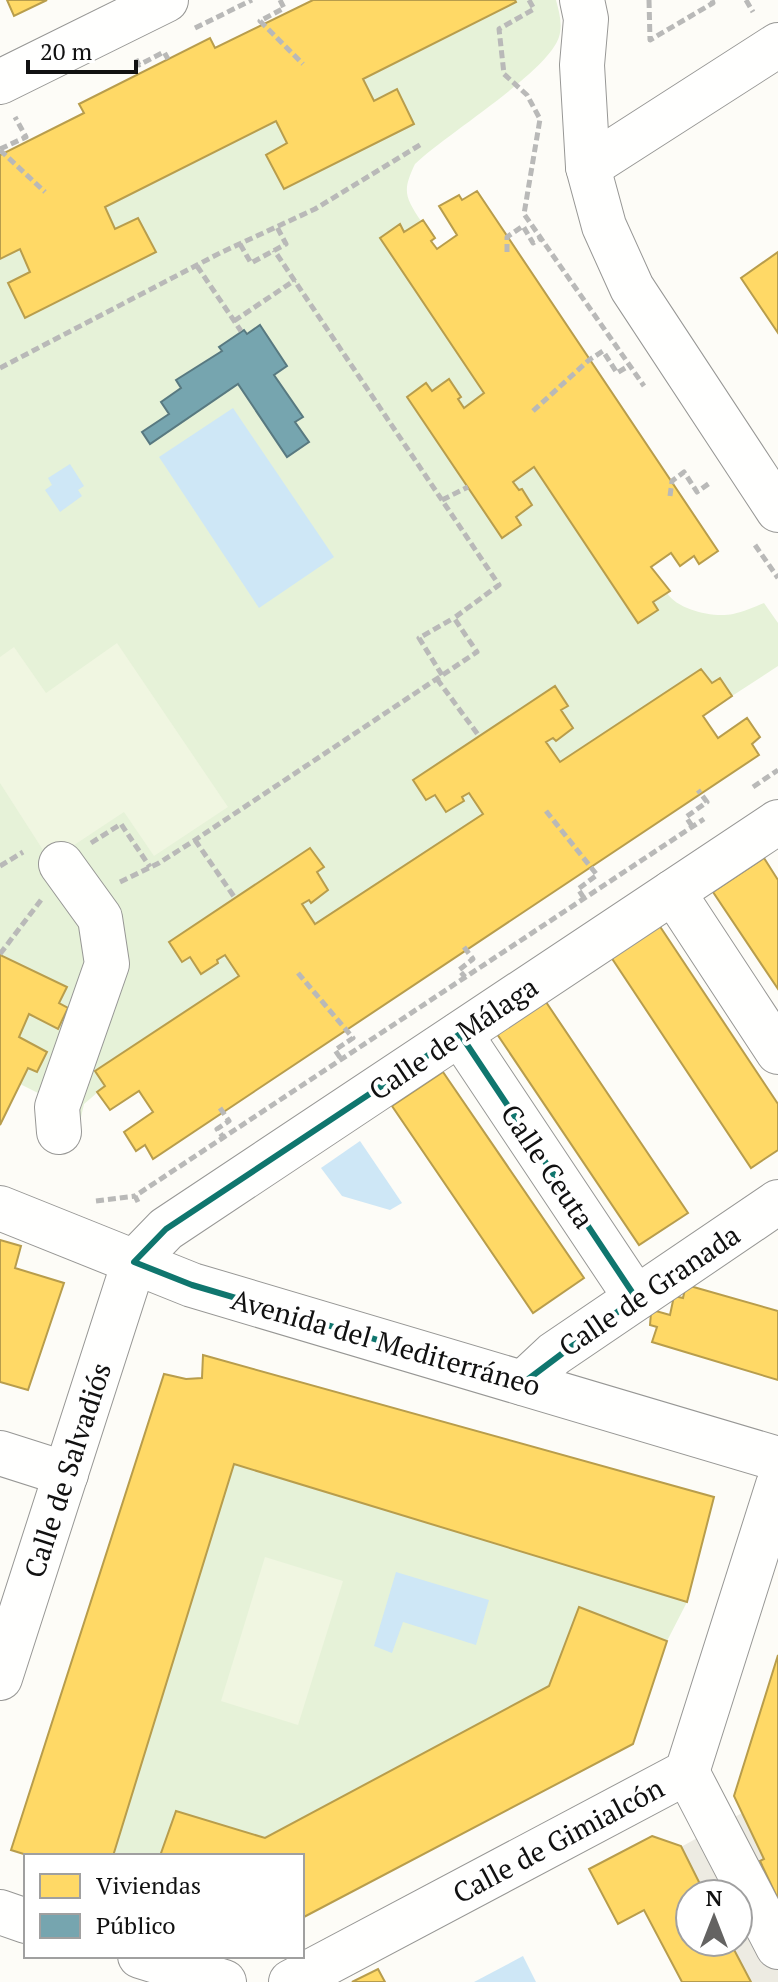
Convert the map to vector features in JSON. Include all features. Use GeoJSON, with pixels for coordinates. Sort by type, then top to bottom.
{"type":"FeatureCollection","features":[{"type":"Feature","properties":{"kind":"street"},"geometry":{"type":"LineString","coordinates":[[8,99],[166,0]]}},
{"type":"Feature","properties":{"kind":"street"},"geometry":{"type":"LineString","coordinates":[[582,0],[586,19],[582,65],[588,167],[604,226],[632,288],[778,510]]}},
{"type":"Feature","properties":{"kind":"street"},"geometry":{"type":"LineString","coordinates":[[588,167],[766,29]]}},
{"type":"Feature","properties":{"kind":"street","name":"Calle de Málaga"},"geometry":{"type":"LineString","coordinates":[[134,1262],[166,1229],[778,822]]}},
{"type":"Feature","properties":{"kind":"street"},"geometry":{"type":"LineString","coordinates":[[56,868],[100,918],[107,964],[57,1107],[59,1132]]}},
{"type":"Feature","properties":{"kind":"street"},"geometry":{"type":"LineString","coordinates":[[673,892],[778,1052]]}},
{"type":"Feature","properties":{"kind":"street","name":"Calle Ceuta"},"geometry":{"type":"LineString","coordinates":[[460,1034],[636,1298]]}},
{"type":"Feature","properties":{"kind":"street","name":"Calle de Granada"},"geometry":{"type":"LineString","coordinates":[[523,1383],[554,1354],[778,1202]]}},
{"type":"Feature","properties":{"kind":"street","name":"Avenida del Mediterráneo"},"geometry":{"type":"LineString","coordinates":[[0,1208],[192,1285],[778,1459]]}},
{"type":"Feature","properties":{"kind":"street","name":"Calle de Salvadiós"},"geometry":{"type":"LineString","coordinates":[[0,1678],[134,1262]]}},
{"type":"Feature","properties":{"kind":"street"},"geometry":{"type":"LineString","coordinates":[[0,1453],[66,1474]]}},
{"type":"Feature","properties":{"kind":"street","name":"Calle de Gimialcón"},"geometry":{"type":"LineString","coordinates":[[291,1982],[687,1772],[778,1485]]}},
{"type":"Feature","properties":{"kind":"street"},"geometry":{"type":"LineString","coordinates":[[687,1772],[778,1947]]}},
{"type":"Feature","properties":{"kind":"street"},"geometry":{"type":"LineString","coordinates":[[0,1912],[24,1920]]}},
{"type":"Feature","properties":{"kind":"street"},"geometry":{"type":"LineString","coordinates":[[146,1958],[224,1982]]}},
{"type":"Feature","properties":{"kind":"path"},"geometry":{"type":"LineString","coordinates":[[280,0],[284,8],[260,21],[303,64]]}},
{"type":"Feature","properties":{"kind":"path"},"geometry":{"type":"LineString","coordinates":[[649,0],[650,40],[713,3],[712,0]]}},
{"type":"Feature","properties":{"kind":"path"},"geometry":{"type":"LineString","coordinates":[[746,0],[766,29]]}},
{"type":"Feature","properties":{"kind":"path"},"geometry":{"type":"LineString","coordinates":[[136,58],[139,65],[164,52],[168,59]]}},
{"type":"Feature","properties":{"kind":"path"},"geometry":{"type":"LineString","coordinates":[[8,99],[26,137],[0,150],[45,192]]}},
{"type":"Feature","properties":{"kind":"path"},"geometry":{"type":"LineString","coordinates":[[0,368],[240,244],[315,209],[423,143]]}},
{"type":"Feature","properties":{"kind":"path"},"geometry":{"type":"LineString","coordinates":[[507,252],[507,237],[523,226],[533,243],[541,238]]}},
{"type":"Feature","properties":{"kind":"path"},"geometry":{"type":"LineString","coordinates":[[240,244],[251,263],[286,244],[277,227]]}},
{"type":"Feature","properties":{"kind":"path"},"geometry":{"type":"LineString","coordinates":[[274,250],[499,585],[454,618],[419,638],[440,677],[479,736]]}},
{"type":"Feature","properties":{"kind":"path"},"geometry":{"type":"LineString","coordinates":[[197,266],[241,331]]}},
{"type":"Feature","properties":{"kind":"path"},"geometry":{"type":"LineString","coordinates":[[234,321],[295,280]]}},
{"type":"Feature","properties":{"kind":"path"},"geometry":{"type":"LineString","coordinates":[[533,411],[603,351],[617,373],[630,365]]}},
{"type":"Feature","properties":{"kind":"path"},"geometry":{"type":"LineString","coordinates":[[670,496],[672,481],[684,472],[697,492],[711,482]]}},
{"type":"Feature","properties":{"kind":"path"},"geometry":{"type":"LineString","coordinates":[[442,500],[468,487]]}},
{"type":"Feature","properties":{"kind":"path"},"geometry":{"type":"LineString","coordinates":[[113,886],[195,840],[477,652],[454,618]]}},
{"type":"Feature","properties":{"kind":"path"},"geometry":{"type":"LineString","coordinates":[[692,826],[686,817],[707,802],[698,790]]}},
{"type":"Feature","properties":{"kind":"path"},"geometry":{"type":"LineString","coordinates":[[546,811],[597,875],[578,889],[584,898]]}},
{"type":"Feature","properties":{"kind":"path"},"geometry":{"type":"LineString","coordinates":[[0,954],[53,884],[56,868],[121,824],[150,867]]}},
{"type":"Feature","properties":{"kind":"path"},"geometry":{"type":"LineString","coordinates":[[195,840],[235,898]]}},
{"type":"Feature","properties":{"kind":"path"},"geometry":{"type":"LineString","coordinates":[[0,866],[33,846],[56,868]]}},
{"type":"Feature","properties":{"kind":"path"},"geometry":{"type":"LineString","coordinates":[[464,947],[473,959],[459,970],[465,977]]}},
{"type":"Feature","properties":{"kind":"path"},"geometry":{"type":"LineString","coordinates":[[298,973],[353,1038],[335,1050],[341,1059]]}},
{"type":"Feature","properties":{"kind":"path"},"geometry":{"type":"LineString","coordinates":[[220,1108],[229,1121],[217,1129],[223,1137]]}},
{"type":"Feature","properties":{"kind":"highlighted area"},"geometry":{"type":"Polygon","coordinates":[[[460,1034],[636,1298],[523,1383],[192,1285],[134,1262],[166,1229],[460,1034]]]}},
{"type":"Feature","properties":{"kind":"green space"},"geometry":{"type":"Polygon","coordinates":[[[515,0],[556,0],[561,23],[559,37],[551,51],[517,85],[415,164],[407,194],[421,221],[404,232],[400,225],[484,393],[464,408],[449,379],[432,391],[407,398],[502,538],[521,526],[516,517],[532,506],[522,489],[519,490],[513,482],[534,467],[638,622],[658,610],[653,602],[667,593],[687,608],[716,615],[737,613],[764,603],[778,623],[778,666],[732,696],[720,678],[712,683],[701,669],[560,762],[546,742],[553,738],[556,740],[573,728],[561,710],[568,705],[555,686],[414,780],[435,795],[446,812],[464,801],[462,797],[469,793],[483,814],[315,924],[302,904],[311,902],[328,890],[317,872],[323,867],[310,848],[169,942],[182,961],[190,957],[201,974],[225,955],[239,976],[96,1070],[105,1086],[84,1104],[79,1126],[48,1098],[20,1084],[28,1068],[38,1071],[47,1052],[19,1037],[29,1014],[58,1029],[68,1008],[59,1003],[67,987],[0,955],[0,259],[20,249],[30,272],[8,283],[25,317],[115,229],[105,207],[276,121],[287,143],[266,155],[284,189],[414,124],[397,89],[374,101],[363,79],[515,0]]]}},
{"type":"Feature","properties":{"kind":"green space"},"geometry":{"type":"Polygon","coordinates":[[[117,643],[228,807],[154,856],[124,812],[50,861],[0,783],[0,657],[14,647],[46,693],[117,643]]]}},
{"type":"Feature","properties":{"kind":"green space"},"geometry":{"type":"Polygon","coordinates":[[[234,1464],[687,1602],[667,1641],[579,1607],[549,1686],[265,1838],[172,1854],[114,1854],[234,1464]]]}},
{"type":"Feature","properties":{"kind":"green space"},"geometry":{"type":"Polygon","coordinates":[[[265,1557],[343,1581],[298,1725],[221,1701],[265,1557]]]}},
{"type":"Feature","properties":{"kind":"shaded area"},"geometry":{"type":"Polygon","coordinates":[[[742,1813],[764,1859],[760,1862],[778,1899],[778,1982],[751,1982],[738,1958],[754,1958],[754,1878],[697,1878],[681,1847],[742,1813]]]}},
{"type":"Feature","properties":{"kind":"water"},"geometry":{"type":"Polygon","coordinates":[[[233,408],[334,557],[259,608],[159,457],[233,408]]]}},
{"type":"Feature","properties":{"kind":"water"},"geometry":{"type":"Polygon","coordinates":[[[70,464],[84,486],[78,490],[82,496],[60,512],[45,490],[52,485],[48,478],[70,464]]]}},
{"type":"Feature","properties":{"kind":"water"},"geometry":{"type":"Polygon","coordinates":[[[360,1141],[402,1203],[390,1210],[342,1196],[321,1168],[360,1141]]]}},
{"type":"Feature","properties":{"kind":"water"},"geometry":{"type":"Polygon","coordinates":[[[396,1572],[489,1600],[476,1645],[403,1622],[392,1653],[374,1646],[396,1572]]]}},
{"type":"Feature","properties":{"kind":"water"},"geometry":{"type":"Polygon","coordinates":[[[523,1956],[536,1982],[474,1982],[523,1956]]]}},
{"type":"Feature","properties":{"kind":"building: Viviendas"},"geometry":{"type":"Polygon","coordinates":[[[7,0],[47,0],[14,16],[7,0]]]}},
{"type":"Feature","properties":{"kind":"building: Viviendas"},"geometry":{"type":"Polygon","coordinates":[[[313,0],[516,2],[363,79],[374,101],[397,89],[414,124],[284,189],[266,155],[287,143],[276,121],[105,207],[115,229],[138,218],[156,252],[25,318],[8,283],[30,272],[20,249],[0,259],[0,155],[84,113],[79,104],[210,38],[215,48],[313,0]]]}},
{"type":"Feature","properties":{"kind":"building: Viviendas"},"geometry":{"type":"Polygon","coordinates":[[[477,191],[718,551],[699,564],[694,556],[680,566],[671,553],[651,567],[670,591],[653,602],[658,610],[638,623],[534,467],[513,482],[519,490],[522,489],[532,505],[516,517],[521,525],[502,538],[407,397],[426,383],[432,391],[449,379],[464,408],[484,393],[380,238],[400,224],[404,232],[423,220],[435,238],[431,241],[437,249],[457,235],[439,206],[459,195],[462,200],[477,191]]]}},
{"type":"Feature","properties":{"kind":"building: Viviendas"},"geometry":{"type":"Polygon","coordinates":[[[778,252],[778,333],[741,278],[778,252]]]}},
{"type":"Feature","properties":{"kind":"building: Viviendas"},"geometry":{"type":"Polygon","coordinates":[[[701,669],[712,683],[720,678],[732,696],[703,716],[718,738],[747,718],[760,737],[752,744],[759,755],[153,1159],[145,1145],[136,1151],[124,1132],[153,1112],[139,1091],[110,1110],[97,1092],[105,1086],[95,1071],[239,976],[225,955],[201,974],[190,957],[182,962],[169,942],[310,848],[324,867],[317,872],[328,890],[311,903],[309,900],[302,904],[315,924],[483,814],[469,793],[462,797],[464,801],[446,812],[435,795],[426,800],[413,780],[555,686],[568,706],[561,710],[573,728],[556,741],[553,738],[546,742],[560,762],[701,669]]]}},
{"type":"Feature","properties":{"kind":"building: Viviendas"},"geometry":{"type":"Polygon","coordinates":[[[764,858],[778,880],[778,989],[713,892],[764,858]]]}},
{"type":"Feature","properties":{"kind":"building: Viviendas"},"geometry":{"type":"Polygon","coordinates":[[[659,925],[778,1104],[778,1150],[751,1168],[611,957],[659,925]]]}},
{"type":"Feature","properties":{"kind":"building: Viviendas"},"geometry":{"type":"Polygon","coordinates":[[[0,955],[67,987],[59,1003],[68,1008],[58,1029],[29,1014],[19,1037],[47,1052],[37,1072],[28,1068],[0,1125],[0,955]]]}},
{"type":"Feature","properties":{"kind":"building: Viviendas"},"geometry":{"type":"Polygon","coordinates":[[[546,1002],[688,1213],[639,1245],[497,1034],[546,1002]]]}},
{"type":"Feature","properties":{"kind":"building: Viviendas"},"geometry":{"type":"Polygon","coordinates":[[[443,1072],[584,1278],[533,1313],[392,1106],[443,1072]]]}},
{"type":"Feature","properties":{"kind":"building: Viviendas"},"geometry":{"type":"Polygon","coordinates":[[[0,1240],[21,1246],[15,1268],[64,1283],[28,1390],[0,1382],[0,1240]]]}},
{"type":"Feature","properties":{"kind":"building: Viviendas"},"geometry":{"type":"Polygon","coordinates":[[[690,1286],[778,1311],[778,1380],[652,1342],[657,1327],[650,1325],[651,1313],[656,1311],[670,1315],[674,1296],[683,1298],[685,1289],[690,1286]]]}},
{"type":"Feature","properties":{"kind":"building: Viviendas"},"geometry":{"type":"Polygon","coordinates":[[[203,1355],[714,1497],[687,1602],[234,1464],[114,1854],[24,1854],[11,1850],[164,1374],[186,1379],[202,1378],[203,1355]]]}},
{"type":"Feature","properties":{"kind":"building: Viviendas"},"geometry":{"type":"Polygon","coordinates":[[[579,1607],[667,1641],[633,1744],[304,1917],[304,1854],[161,1854],[176,1811],[265,1838],[549,1686],[579,1607]]]}},
{"type":"Feature","properties":{"kind":"building: Viviendas"},"geometry":{"type":"Polygon","coordinates":[[[778,1655],[778,1899],[760,1861],[764,1859],[734,1796],[778,1655]]]}},
{"type":"Feature","properties":{"kind":"building: Viviendas"},"geometry":{"type":"Polygon","coordinates":[[[652,1836],[681,1846],[697,1878],[674,1878],[674,1958],[738,1958],[751,1982],[682,1982],[644,1910],[618,1924],[589,1869],[652,1836]]]}},
{"type":"Feature","properties":{"kind":"building: Viviendas"},"geometry":{"type":"Polygon","coordinates":[[[378,1969],[385,1982],[352,1982],[378,1969]]]}},
{"type":"Feature","properties":{"kind":"building: Público"},"geometry":{"type":"Polygon","coordinates":[[[260,325],[287,366],[274,375],[303,417],[295,422],[309,442],[287,457],[238,384],[150,444],[142,432],[169,414],[161,402],[181,388],[176,380],[222,351],[219,347],[244,330],[247,334],[260,325]]]}}]}
